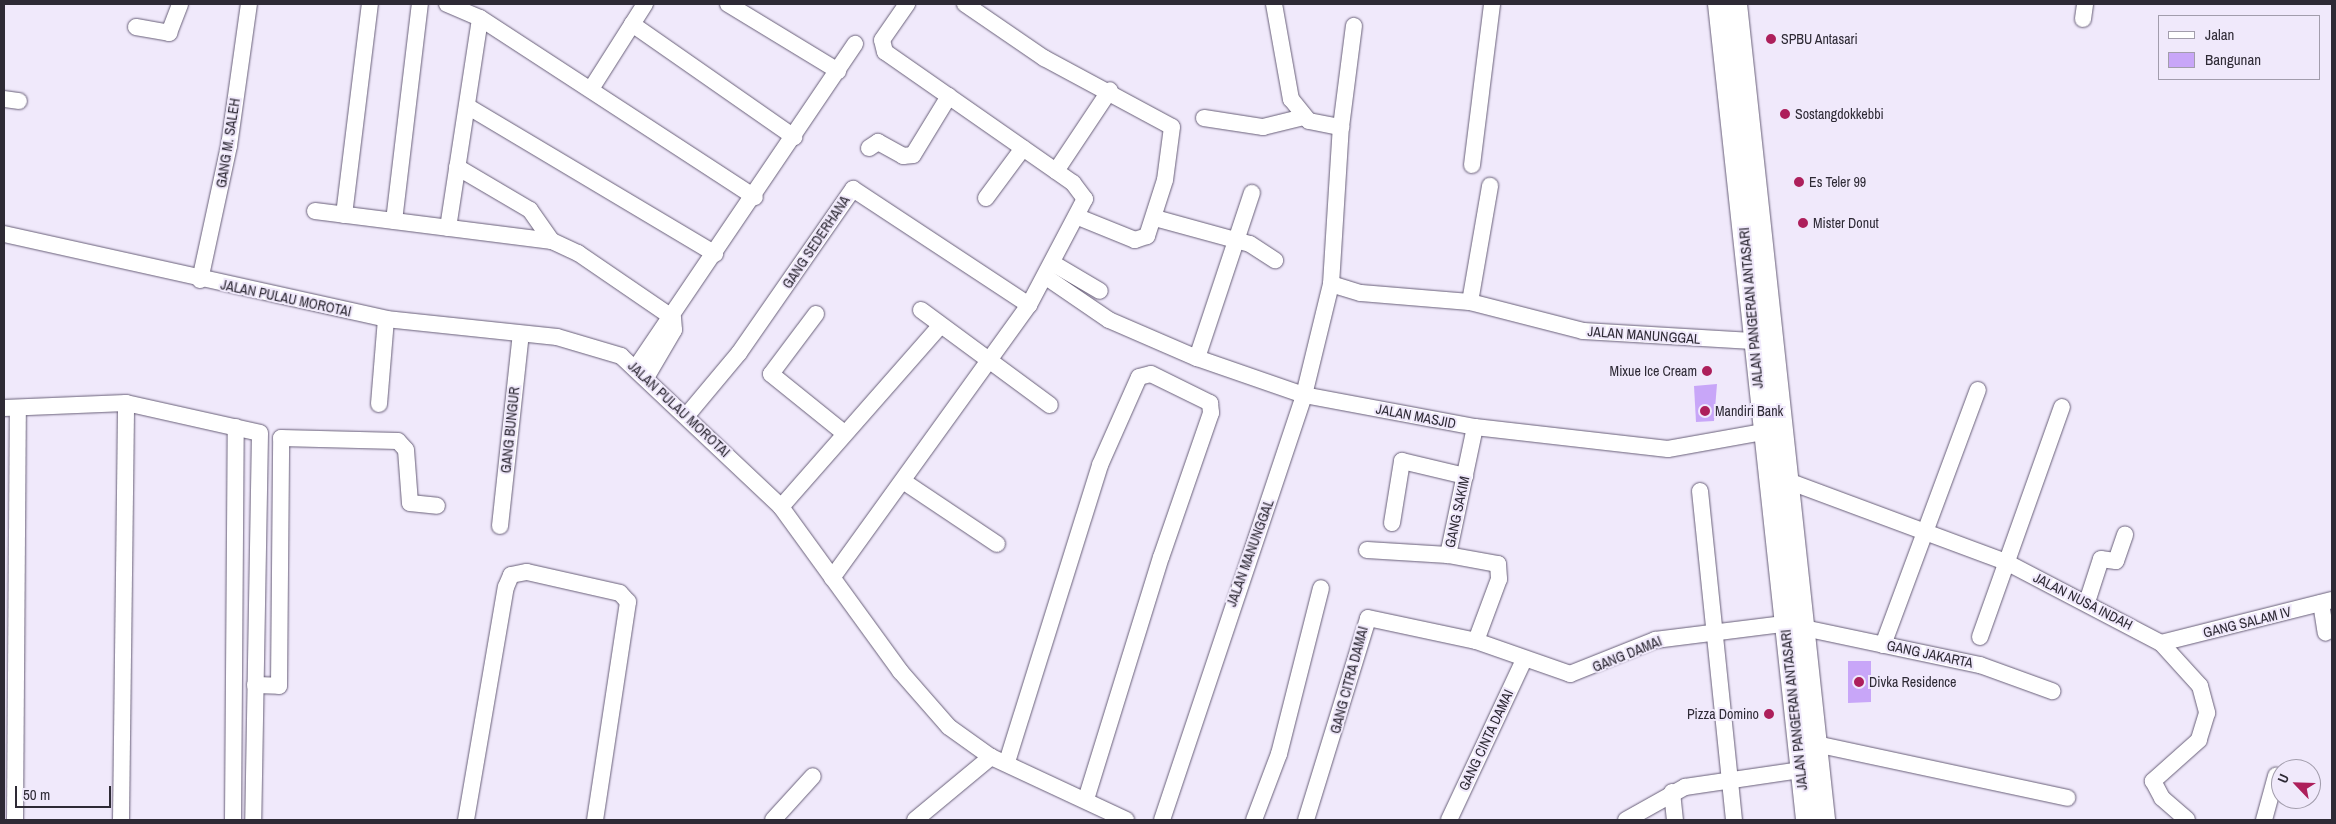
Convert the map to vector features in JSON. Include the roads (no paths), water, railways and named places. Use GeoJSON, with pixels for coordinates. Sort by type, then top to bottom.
{"type":"FeatureCollection","features":[{"type":"Feature","properties":{"kind":"main road","name":"JALAN PANGERAN ANTASARI"},"geometry":{"type":"LineString","coordinates":[[1718,4],[1750,199],[1788,481],[1825,820]]}},
{"type":"Feature","properties":{"kind":"main road","name":"JALAN PANGERAN ANTASARI"},"geometry":{"type":"LineString","coordinates":[[1737,4],[1750,199]]}},
{"type":"Feature","properties":{"kind":"main road","name":"JALAN PANGERAN ANTASARI"},"geometry":{"type":"LineString","coordinates":[[1753,223],[1753,341],[1806,820]]}},
{"type":"Feature","properties":{"kind":"street"},"geometry":{"type":"LineString","coordinates":[[136,27],[169,33],[180,4]]}},
{"type":"Feature","properties":{"kind":"street","name":"GANG M. SALEH"},"geometry":{"type":"LineString","coordinates":[[200,280],[229,146],[249,4]]}},
{"type":"Feature","properties":{"kind":"street"},"geometry":{"type":"LineString","coordinates":[[344,215],[370,4]]}},
{"type":"Feature","properties":{"kind":"street"},"geometry":{"type":"LineString","coordinates":[[394,222],[420,4]]}},
{"type":"Feature","properties":{"kind":"street"},"geometry":{"type":"LineString","coordinates":[[447,4],[480,18],[591,88],[755,197]]}},
{"type":"Feature","properties":{"kind":"street"},"geometry":{"type":"LineString","coordinates":[[591,88],[645,4]]}},
{"type":"Feature","properties":{"kind":"street"},"geometry":{"type":"LineString","coordinates":[[728,4],[838,71]]}},
{"type":"Feature","properties":{"kind":"street"},"geometry":{"type":"LineString","coordinates":[[832,578],[903,481],[986,358],[1029,304],[1050,271],[1078,217],[1084,193],[882,47],[907,4]]}},
{"type":"Feature","properties":{"kind":"street"},"geometry":{"type":"LineString","coordinates":[[965,4],[1044,58],[1110,90],[1172,127],[1155,218],[1147,236],[1135,240],[1078,217]]}},
{"type":"Feature","properties":{"kind":"street"},"geometry":{"type":"LineString","coordinates":[[1274,4],[1291,98],[1304,117],[1319,125],[1341,127]]}},
{"type":"Feature","properties":{"kind":"street"},"geometry":{"type":"LineString","coordinates":[[1472,165],[1492,4]]}},
{"type":"Feature","properties":{"kind":"street"},"geometry":{"type":"LineString","coordinates":[[448,228],[480,18]]}},
{"type":"Feature","properties":{"kind":"street"},"geometry":{"type":"LineString","coordinates":[[632,24],[794,137]]}},
{"type":"Feature","properties":{"kind":"street","name":"JALAN MANUNGGAL"},"geometry":{"type":"LineString","coordinates":[[1162,820],[1304,395],[1331,284],[1341,127],[1354,26]]}},
{"type":"Feature","properties":{"kind":"street"},"geometry":{"type":"LineString","coordinates":[[642,371],[673,318],[855,44]]}},
{"type":"Feature","properties":{"kind":"street"},"geometry":{"type":"LineString","coordinates":[[1056,172],[1110,90]]}},
{"type":"Feature","properties":{"kind":"street"},"geometry":{"type":"LineString","coordinates":[[869,148],[878,142],[903,156],[913,155],[949,96]]}},
{"type":"Feature","properties":{"kind":"street"},"geometry":{"type":"LineString","coordinates":[[467,106],[715,254]]}},
{"type":"Feature","properties":{"kind":"street"},"geometry":{"type":"LineString","coordinates":[[1204,118],[1263,127],[1304,117]]}},
{"type":"Feature","properties":{"kind":"street"},"geometry":{"type":"LineString","coordinates":[[986,198],[1023,148]]}},
{"type":"Feature","properties":{"kind":"street"},"geometry":{"type":"LineString","coordinates":[[457,167],[530,210],[552,241]]}},
{"type":"Feature","properties":{"kind":"street"},"geometry":{"type":"LineString","coordinates":[[1470,302],[1490,186]]}},
{"type":"Feature","properties":{"kind":"street","name":"GANG SEDERHANA"},"geometry":{"type":"LineString","coordinates":[[688,414],[739,352],[853,189],[1029,304]]}},
{"type":"Feature","properties":{"kind":"street"},"geometry":{"type":"LineString","coordinates":[[1197,358],[1234,239],[1252,192]]}},
{"type":"Feature","properties":{"kind":"street"},"geometry":{"type":"LineString","coordinates":[[315,211],[552,241],[578,253],[673,318]]}},
{"type":"Feature","properties":{"kind":"street"},"geometry":{"type":"LineString","coordinates":[[1155,218],[1262,248],[1276,260]]}},
{"type":"Feature","properties":{"kind":"street","name":"JALAN PULAU MOROTAI"},"geometry":{"type":"LineString","coordinates":[[4,234],[200,280],[386,319],[521,334],[590,345],[642,371],[781,507],[900,671],[950,727],[991,757],[1008,762],[1126,820]]}},
{"type":"Feature","properties":{"kind":"street"},"geometry":{"type":"LineString","coordinates":[[1050,271],[1100,291]]}},
{"type":"Feature","properties":{"kind":"street","name":"JALAN MASJID"},"geometry":{"type":"LineString","coordinates":[[1050,271],[1109,320],[1197,358],[1304,395],[1475,427],[1668,449],[1763,432]]}},
{"type":"Feature","properties":{"kind":"street","name":"JALAN MANUNGGAL"},"geometry":{"type":"LineString","coordinates":[[1331,284],[1361,293],[1470,302],[1582,331],[1753,341]]}},
{"type":"Feature","properties":{"kind":"street"},"geometry":{"type":"LineString","coordinates":[[921,310],[940,326],[1050,405]]}},
{"type":"Feature","properties":{"kind":"street"},"geometry":{"type":"LineString","coordinates":[[816,314],[771,374],[844,434]]}},
{"type":"Feature","properties":{"kind":"street"},"geometry":{"type":"LineString","coordinates":[[379,404],[386,319]]}},
{"type":"Feature","properties":{"kind":"street"},"geometry":{"type":"LineString","coordinates":[[781,507],[940,326]]}},
{"type":"Feature","properties":{"kind":"street","name":"GANG BUNGUR"},"geometry":{"type":"LineString","coordinates":[[500,526],[521,334]]}},
{"type":"Feature","properties":{"kind":"street"},"geometry":{"type":"LineString","coordinates":[[1008,762],[1100,465],[1139,377],[1152,374],[1210,403],[1211,413],[1160,557],[1086,800]]}},
{"type":"Feature","properties":{"kind":"street"},"geometry":{"type":"LineString","coordinates":[[1883,645],[1923,531],[1978,390]]}},
{"type":"Feature","properties":{"kind":"street"},"geometry":{"type":"LineString","coordinates":[[121,820],[126,402]]}},
{"type":"Feature","properties":{"kind":"street"},"geometry":{"type":"LineString","coordinates":[[15,820],[11,408],[126,402],[281,438],[398,441],[406,450],[410,503],[437,506]]}},
{"type":"Feature","properties":{"kind":"street"},"geometry":{"type":"LineString","coordinates":[[1980,637],[2062,407]]}},
{"type":"Feature","properties":{"kind":"street"},"geometry":{"type":"LineString","coordinates":[[232,820],[236,427]]}},
{"type":"Feature","properties":{"kind":"street","name":"GANG SAKIM"},"geometry":{"type":"LineString","coordinates":[[1475,427],[1448,555],[1498,564],[1499,579],[1476,641]]}},
{"type":"Feature","properties":{"kind":"street"},"geometry":{"type":"LineString","coordinates":[[253,820],[260,433]]}},
{"type":"Feature","properties":{"kind":"street"},"geometry":{"type":"LineString","coordinates":[[255,685],[279,686],[281,438]]}},
{"type":"Feature","properties":{"kind":"street"},"geometry":{"type":"LineString","coordinates":[[1392,523],[1402,461],[1465,476]]}},
{"type":"Feature","properties":{"kind":"street"},"geometry":{"type":"LineString","coordinates":[[903,481],[997,544]]}},
{"type":"Feature","properties":{"kind":"street","name":"JALAN NUSA INDAH"},"geometry":{"type":"LineString","coordinates":[[1788,481],[2006,562],[2087,602],[2161,643],[2200,686],[2207,713],[2200,740],[2153,781],[2162,798],[2187,820]]}},
{"type":"Feature","properties":{"kind":"street"},"geometry":{"type":"LineString","coordinates":[[1700,491],[1734,820]]}},
{"type":"Feature","properties":{"kind":"street"},"geometry":{"type":"LineString","coordinates":[[2087,602],[2101,559],[2116,561],[2126,536]]}},
{"type":"Feature","properties":{"kind":"street"},"geometry":{"type":"LineString","coordinates":[[1367,550],[1448,555]]}},
{"type":"Feature","properties":{"kind":"street"},"geometry":{"type":"LineString","coordinates":[[466,820],[506,587],[511,575],[527,572],[620,593],[628,602],[595,820]]}},
{"type":"Feature","properties":{"kind":"street"},"geometry":{"type":"LineString","coordinates":[[1254,820],[1279,754],[1321,588]]}},
{"type":"Feature","properties":{"kind":"street"},"geometry":{"type":"LineString","coordinates":[[2326,633],[2327,601]]}},
{"type":"Feature","properties":{"kind":"street","name":"GANG SALAM IV"},"geometry":{"type":"LineString","coordinates":[[2161,643],[2327,601]]}},
{"type":"Feature","properties":{"kind":"street","name":"GANG CITRA DAMAI"},"geometry":{"type":"LineString","coordinates":[[1306,820],[1326,768],[1365,620],[1476,641]]}},
{"type":"Feature","properties":{"kind":"street","name":"GANG DAMAI"},"geometry":{"type":"LineString","coordinates":[[1476,641],[1524,660],[1578,674],[1655,640],[1713,631],[1784,624]]}},
{"type":"Feature","properties":{"kind":"street","name":"GANG JAKARTA"},"geometry":{"type":"LineString","coordinates":[[1804,628],[1980,665],[2052,691]]}},
{"type":"Feature","properties":{"kind":"street","name":"GANG CINTA DAMAI"},"geometry":{"type":"LineString","coordinates":[[1449,820],[1524,660]]}},
{"type":"Feature","properties":{"kind":"street"},"geometry":{"type":"LineString","coordinates":[[1816,744],[2067,798]]}},
{"type":"Feature","properties":{"kind":"street"},"geometry":{"type":"LineString","coordinates":[[915,820],[991,757]]}},
{"type":"Feature","properties":{"kind":"street"},"geometry":{"type":"LineString","coordinates":[[1626,820],[1672,792],[1800,770]]}},
{"type":"Feature","properties":{"kind":"street"},"geometry":{"type":"LineString","coordinates":[[773,820],[814,776]]}},
{"type":"Feature","properties":{"kind":"street"},"geometry":{"type":"LineString","coordinates":[[1672,792],[1675,820]]}},
{"type":"Feature","properties":{"kind":"street"},"geometry":{"type":"LineString","coordinates":[[2264,820],[2271,794]]}},
{"type":"Feature","properties":{"kind":"place","name":"SPBU Antasari"},"geometry":{"type":"Point","coordinates":[1771,39]}},
{"type":"Feature","properties":{"kind":"place","name":"Sostangdokkebbi"},"geometry":{"type":"Point","coordinates":[1785,114]}},
{"type":"Feature","properties":{"kind":"place","name":"Es Teler 99"},"geometry":{"type":"Point","coordinates":[1799,182]}},
{"type":"Feature","properties":{"kind":"place","name":"Mister Donut"},"geometry":{"type":"Point","coordinates":[1803,223]}},
{"type":"Feature","properties":{"kind":"place","name":"Mixue Ice Cream"},"geometry":{"type":"Point","coordinates":[1707,371]}},
{"type":"Feature","properties":{"kind":"place","name":"Mandiri Bank"},"geometry":{"type":"Point","coordinates":[1705,411]}},
{"type":"Feature","properties":{"kind":"place","name":"Divka Residence"},"geometry":{"type":"Point","coordinates":[1859,682]}},
{"type":"Feature","properties":{"kind":"place","name":"Pizza Domino"},"geometry":{"type":"Point","coordinates":[1769,714]}}]}
